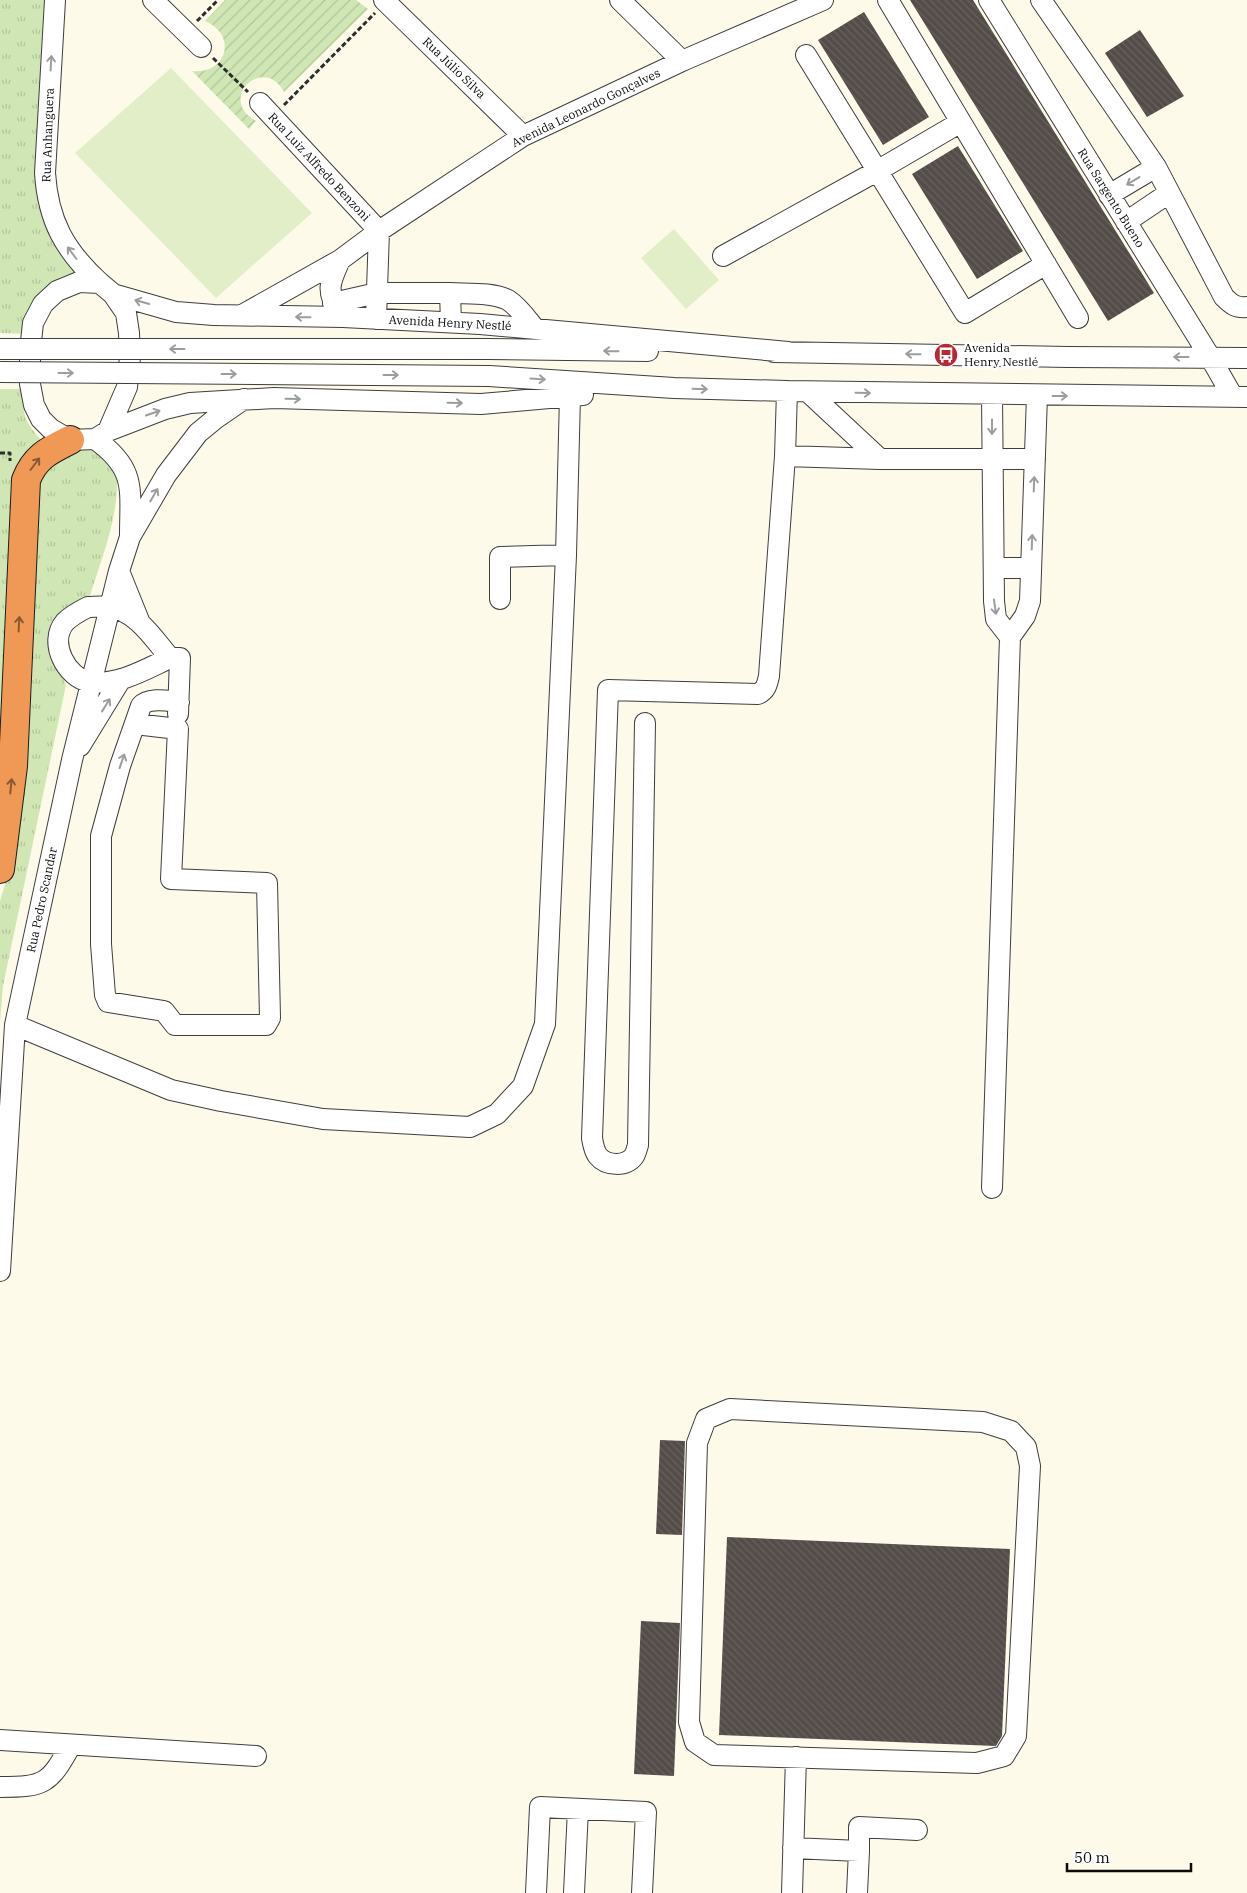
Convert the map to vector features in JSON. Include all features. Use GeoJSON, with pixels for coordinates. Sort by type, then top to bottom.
{"type":"FeatureCollection","features":[{"type":"Feature","properties":{"kind":"highway"},"geometry":{"type":"LineString","coordinates":[[0,869],[13,766],[26,480],[31,467],[40,458],[91,437]]}},
{"type":"Feature","properties":{"kind":"street","name":"Rua Anhanguera"},"geometry":{"type":"LineString","coordinates":[[55,0],[45,173],[47,197],[66,245],[82,267],[107,289]]}},
{"type":"Feature","properties":{"kind":"street"},"geometry":{"type":"LineString","coordinates":[[152,0],[201,47]]}},
{"type":"Feature","properties":{"kind":"street"},"geometry":{"type":"LineString","coordinates":[[620,0],[682,61]]}},
{"type":"Feature","properties":{"kind":"street","name":"Avenida Leonardo Gonçalves"},"geometry":{"type":"LineString","coordinates":[[241,316],[340,260],[379,231],[524,136],[682,61],[823,0]]}},
{"type":"Feature","properties":{"kind":"street"},"geometry":{"type":"LineString","coordinates":[[888,0],[1078,318]]}},
{"type":"Feature","properties":{"kind":"street","name":"Rua Sargento Bueno"},"geometry":{"type":"LineString","coordinates":[[989,0],[1210,357],[1240,397]]}},
{"type":"Feature","properties":{"kind":"street"},"geometry":{"type":"LineString","coordinates":[[1041,0],[1156,168],[1224,297],[1232,305],[1239,308],[1247,307]]}},
{"type":"Feature","properties":{"kind":"street","name":"Rua Júlio Silva"},"geometry":{"type":"LineString","coordinates":[[385,1],[524,136]]}},
{"type":"Feature","properties":{"kind":"street"},"geometry":{"type":"LineString","coordinates":[[806,54],[965,313],[1046,264]]}},
{"type":"Feature","properties":{"kind":"street","name":"Rua Luiz Alfredo Benzoni"},"geometry":{"type":"LineString","coordinates":[[266,110],[379,231]]}},
{"type":"Feature","properties":{"kind":"street"},"geometry":{"type":"LineString","coordinates":[[722,256],[877,171],[961,122]]}},
{"type":"Feature","properties":{"kind":"street"},"geometry":{"type":"LineString","coordinates":[[1110,195],[1156,168]]}},
{"type":"Feature","properties":{"kind":"street"},"geometry":{"type":"LineString","coordinates":[[1126,222],[1169,193]]}},
{"type":"Feature","properties":{"kind":"street"},"geometry":{"type":"LineString","coordinates":[[376,319],[379,231]]}},
{"type":"Feature","properties":{"kind":"street"},"geometry":{"type":"LineString","coordinates":[[340,260],[329,290],[338,310],[377,293],[450,293],[492,296],[507,300],[518,308],[535,329]]}},
{"type":"Feature","properties":{"kind":"street"},"geometry":{"type":"LineString","coordinates":[[91,437],[127,387],[130,357],[129,333],[126,313],[107,289],[80,282],[57,291],[43,304],[33,323],[30,351],[30,384],[34,405],[40,418],[51,430],[91,437],[158,412],[190,403],[244,399],[274,398],[481,404],[674,388]]}},
{"type":"Feature","properties":{"kind":"street","name":"Avenida Henry Nestlé"},"geometry":{"type":"LineString","coordinates":[[107,289],[176,312],[241,316],[338,310],[376,319],[450,322],[788,352]]}},
{"type":"Feature","properties":{"kind":"street"},"geometry":{"type":"LineString","coordinates":[[450,293],[450,322]]}},
{"type":"Feature","properties":{"kind":"street","name":"Avenida Henry Nestlé"},"geometry":{"type":"LineString","coordinates":[[0,349],[788,352],[1247,358]]}},
{"type":"Feature","properties":{"kind":"street"},"geometry":{"type":"LineString","coordinates":[[0,372],[489,376],[674,388],[808,392],[1240,397]]}},
{"type":"Feature","properties":{"kind":"street"},"geometry":{"type":"LineString","coordinates":[[645,722],[638,1145],[633,1157],[624,1163],[612,1164],[600,1159],[595,1151],[592,1138],[608,690],[758,694],[764,691],[769,676],[785,456],[787,391]]}},
{"type":"Feature","properties":{"kind":"street"},"geometry":{"type":"LineString","coordinates":[[808,392],[880,459]]}},
{"type":"Feature","properties":{"kind":"street"},"geometry":{"type":"LineString","coordinates":[[992,395],[994,600],[996,619],[1010,637]]}},
{"type":"Feature","properties":{"kind":"street"},"geometry":{"type":"LineString","coordinates":[[992,1188],[1010,637],[1025,616],[1030,601],[1037,395]]}},
{"type":"Feature","properties":{"kind":"street"},"geometry":{"type":"LineString","coordinates":[[15,1025],[171,1090],[323,1119],[470,1127],[497,1114],[523,1086],[545,1024],[566,555],[570,396]]}},
{"type":"Feature","properties":{"kind":"street","name":"Rua Pedro Scandar"},"geometry":{"type":"LineString","coordinates":[[0,1271],[15,1025],[72,760],[119,570],[130,537],[166,475],[198,433],[244,399]]}},
{"type":"Feature","properties":{"kind":"street","name":"Rua Pedro Scandar"},"geometry":{"type":"LineString","coordinates":[[91,437],[113,452],[127,471],[130,494],[130,537]]}},
{"type":"Feature","properties":{"kind":"street"},"geometry":{"type":"LineString","coordinates":[[785,456],[880,459],[1034,459]]}},
{"type":"Feature","properties":{"kind":"street"},"geometry":{"type":"LineString","coordinates":[[500,599],[500,557],[566,555]]}},
{"type":"Feature","properties":{"kind":"street"},"geometry":{"type":"LineString","coordinates":[[994,568],[1031,568]]}},
{"type":"Feature","properties":{"kind":"street"},"geometry":{"type":"LineString","coordinates":[[119,570],[140,623]]}},
{"type":"Feature","properties":{"kind":"street"},"geometry":{"type":"LineString","coordinates":[[170,658],[140,623],[109,606],[88,607],[75,614],[64,623],[59,634],[58,646],[63,661],[77,678],[90,682],[121,679],[170,658],[180,658],[179,702],[178,729],[171,879],[267,883],[270,1018],[266,1025],[175,1025],[164,1011],[108,1002],[105,995],[101,944],[101,836],[120,766],[141,706],[150,701],[179,702]]}},
{"type":"Feature","properties":{"kind":"street"},"geometry":{"type":"LineString","coordinates":[[72,760],[121,679]]}},
{"type":"Feature","properties":{"kind":"street"},"geometry":{"type":"LineString","coordinates":[[135,724],[178,729]]}},
{"type":"Feature","properties":{"kind":"street"},"geometry":{"type":"LineString","coordinates":[[730,1408],[983,1422],[1011,1431],[1026,1447],[1030,1466],[1016,1736],[1004,1756],[977,1763],[796,1757],[714,1755],[695,1742],[689,1722],[697,1443],[706,1420],[730,1408]]}},
{"type":"Feature","properties":{"kind":"street"},"geometry":{"type":"LineString","coordinates":[[0,1740],[256,1756]]}},
{"type":"Feature","properties":{"kind":"street"},"geometry":{"type":"LineString","coordinates":[[0,1787],[21,1787],[40,1784],[52,1776],[71,1745]]}},
{"type":"Feature","properties":{"kind":"street"},"geometry":{"type":"LineString","coordinates":[[792,1893],[796,1757]]}},
{"type":"Feature","properties":{"kind":"street"},"geometry":{"type":"LineString","coordinates":[[536,1893],[540,1807],[646,1812],[642,1893]]}},
{"type":"Feature","properties":{"kind":"street"},"geometry":{"type":"LineString","coordinates":[[574,1893],[578,1809]]}},
{"type":"Feature","properties":{"kind":"street"},"geometry":{"type":"LineString","coordinates":[[857,1893],[859,1827],[917,1830]]}},
{"type":"Feature","properties":{"kind":"street"},"geometry":{"type":"LineString","coordinates":[[793,1848],[859,1851]]}},
{"type":"Feature","properties":{"kind":"path"},"geometry":{"type":"LineString","coordinates":[[186,32],[218,0]]}},
{"type":"Feature","properties":{"kind":"path"},"geometry":{"type":"LineString","coordinates":[[201,47],[266,110],[385,1]]}},
{"type":"Feature","properties":{"kind":"green space"},"geometry":{"type":"Polygon","coordinates":[[[0,0],[45,0],[37,178],[78,272],[54,280],[41,293],[36,302],[26,334],[0,333],[0,0]]]}},
{"type":"Feature","properties":{"kind":"green space"},"geometry":{"type":"Polygon","coordinates":[[[225,0],[356,0],[368,9],[284,92],[275,81],[266,77],[256,79],[248,84],[242,92],[241,102],[245,112],[256,121],[249,129],[192,71],[204,71],[213,67],[220,61],[224,53],[225,44],[222,35],[215,27],[205,21],[225,0]]]}},
{"type":"Feature","properties":{"kind":"green space"},"geometry":{"type":"Polygon","coordinates":[[[171,68],[312,213],[216,298],[75,153],[171,68]]]}},
{"type":"Feature","properties":{"kind":"green space"},"geometry":{"type":"Polygon","coordinates":[[[674,229],[719,280],[686,309],[641,258],[674,229]]]}},
{"type":"Feature","properties":{"kind":"green space"},"geometry":{"type":"Polygon","coordinates":[[[0,389],[23,389],[23,405],[28,423],[41,440],[29,452],[0,805],[0,389]]]}},
{"type":"Feature","properties":{"kind":"green space"},"geometry":{"type":"Polygon","coordinates":[[[90,446],[116,466],[117,483],[114,517],[89,599],[66,613],[57,661],[66,685],[3,986],[0,1023],[0,901],[7,878],[23,787],[32,686],[35,491],[42,471],[71,450],[90,446]]]}},
{"type":"Feature","properties":{"kind":"building"},"geometry":{"type":"Polygon","coordinates":[[[910,0],[973,0],[1154,293],[1108,321],[910,0]]]}},
{"type":"Feature","properties":{"kind":"building"},"geometry":{"type":"Polygon","coordinates":[[[864,12],[929,117],[883,145],[818,40],[864,12]]]}},
{"type":"Feature","properties":{"kind":"building"},"geometry":{"type":"Polygon","coordinates":[[[1140,30],[1184,96],[1147,117],[1105,53],[1140,30]]]}},
{"type":"Feature","properties":{"kind":"building"},"geometry":{"type":"Polygon","coordinates":[[[958,146],[1023,251],[977,279],[912,174],[958,146]]]}},
{"type":"Feature","properties":{"kind":"building"},"geometry":{"type":"Polygon","coordinates":[[[660,1440],[685,1441],[682,1535],[656,1534],[660,1440]]]}},
{"type":"Feature","properties":{"kind":"building"},"geometry":{"type":"Polygon","coordinates":[[[727,1537],[1010,1549],[1002,1736],[996,1746],[719,1735],[727,1537]]]}},
{"type":"Feature","properties":{"kind":"building"},"geometry":{"type":"Polygon","coordinates":[[[641,1621],[680,1623],[674,1776],[634,1774],[641,1621]]]}},
{"type":"Feature","properties":{"kind":"place","name":"Avenida Henry Nestlé"},"geometry":{"type":"Point","coordinates":[946,355]}}]}
